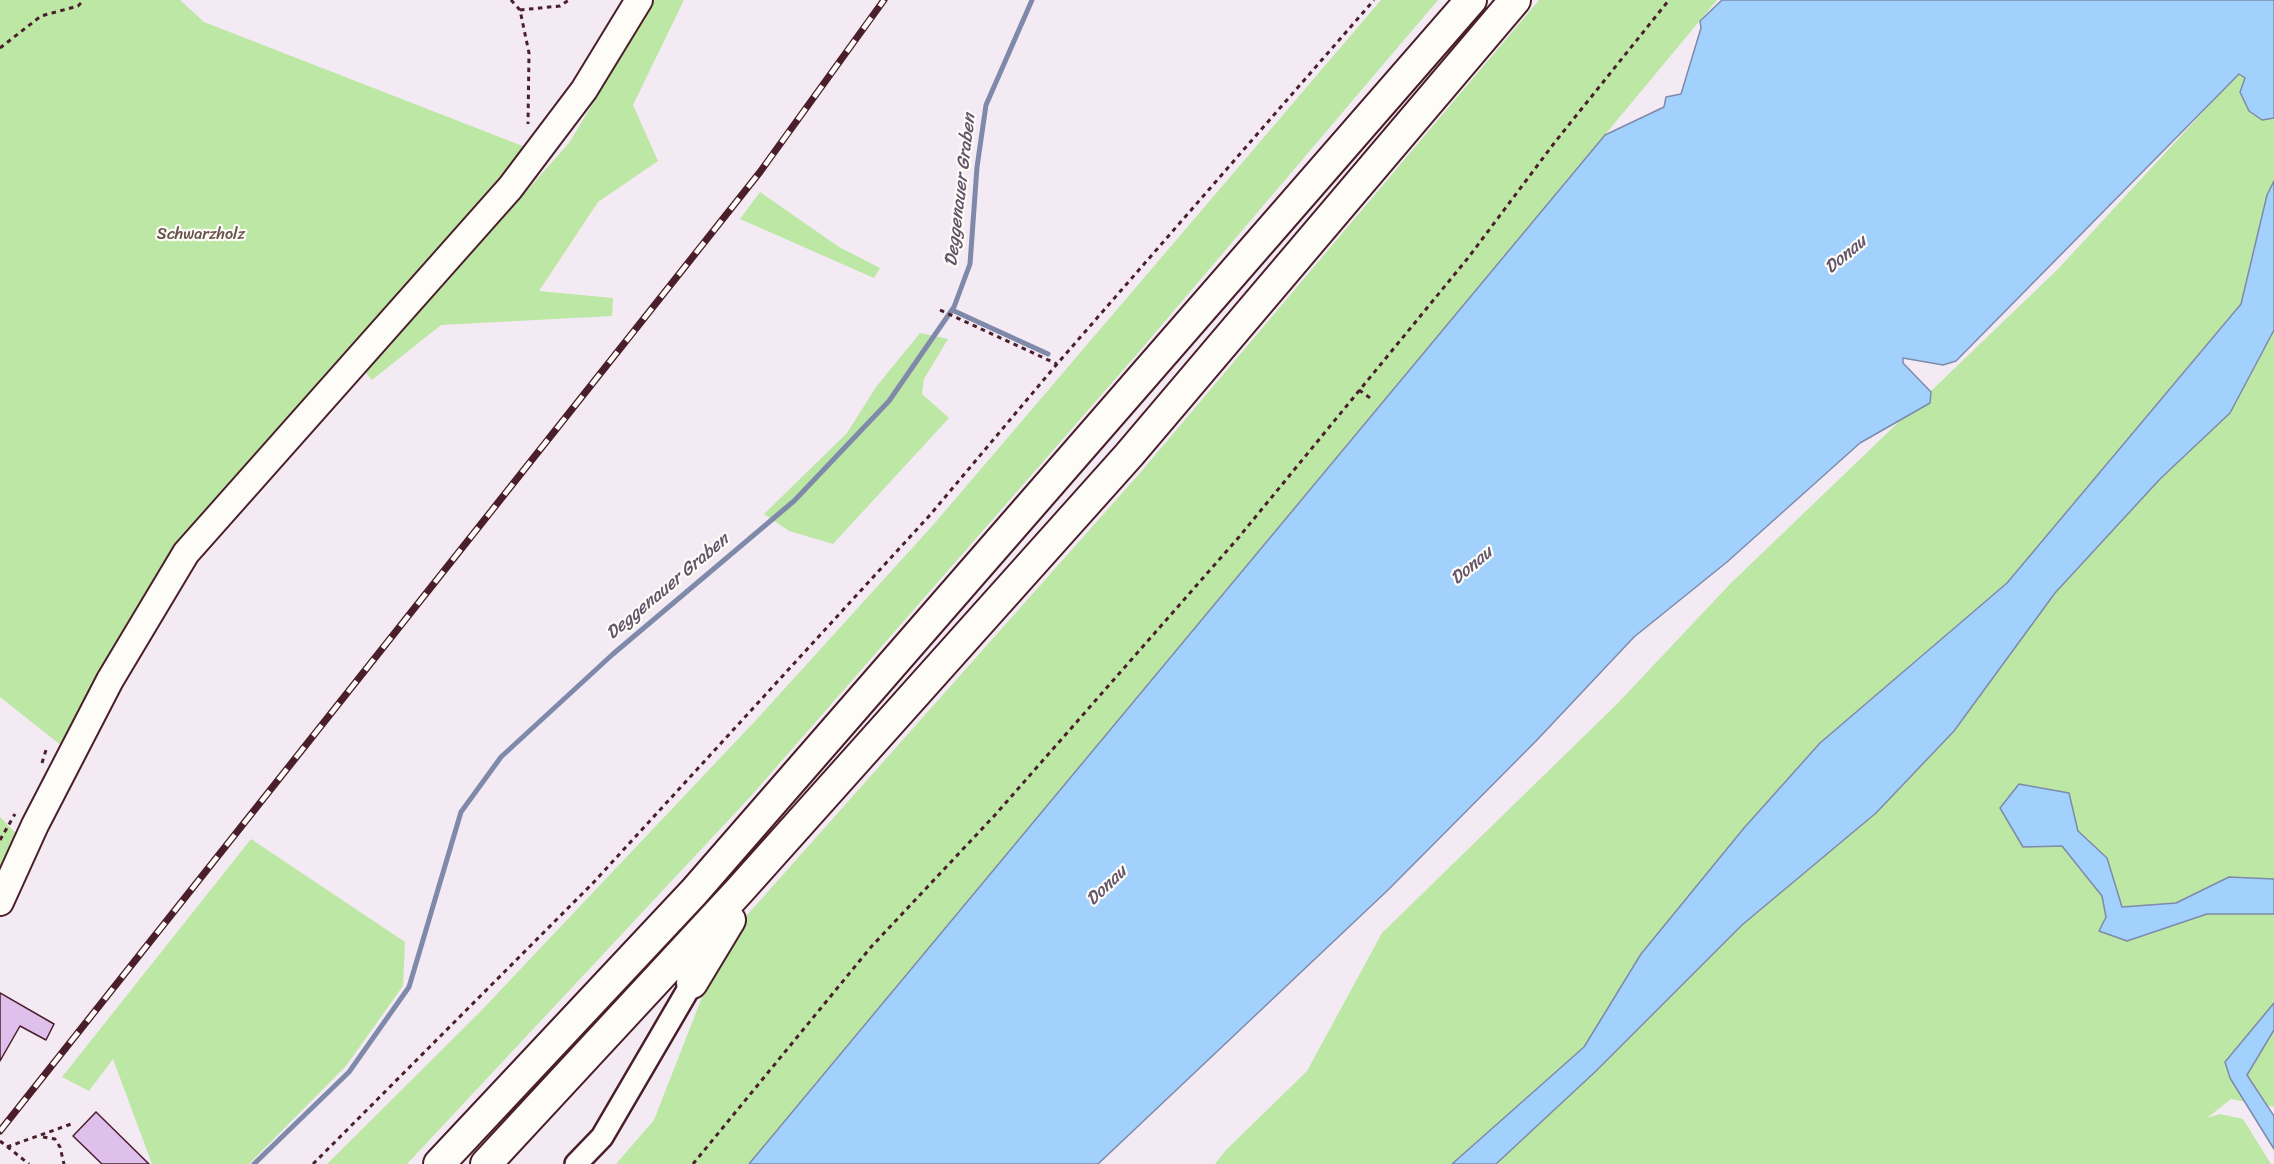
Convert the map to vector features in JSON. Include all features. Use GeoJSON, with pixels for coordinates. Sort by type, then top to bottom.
{"type":"FeatureCollection","features":[{"type":"Feature","properties":{"kind":"highway"},"geometry":{"type":"LineString","coordinates":[[440,1164],[694,892],[1471,0]]}},
{"type":"Feature","properties":{"kind":"highway"},"geometry":{"type":"LineString","coordinates":[[486,1164],[740,891],[1130,455],[1515,0]]}},
{"type":"Feature","properties":{"kind":"highway"},"geometry":{"type":"LineString","coordinates":[[692,983],[729,924],[740,891]]}},
{"type":"Feature","properties":{"kind":"main road"},"geometry":{"type":"LineString","coordinates":[[0,903],[35,825],[110,680],[186,553],[510,188],[584,90],[639,0]]}},
{"type":"Feature","properties":{"kind":"lane"},"geometry":{"type":"LineString","coordinates":[[576,1164],[602,1137],[692,983]]}},
{"type":"Feature","properties":{"kind":"path"},"geometry":{"type":"LineString","coordinates":[[0,48],[41,16],[78,6],[84,0]]}},
{"type":"Feature","properties":{"kind":"path"},"geometry":{"type":"LineString","coordinates":[[511,0],[520,10],[529,53],[528,124]]}},
{"type":"Feature","properties":{"kind":"path"},"geometry":{"type":"LineString","coordinates":[[520,10],[560,6],[569,0]]}},
{"type":"Feature","properties":{"kind":"path"},"geometry":{"type":"LineString","coordinates":[[313,1164],[601,874],[930,515],[1057,364],[1374,0]]}},
{"type":"Feature","properties":{"kind":"path"},"geometry":{"type":"LineString","coordinates":[[693,1164],[872,947],[995,815],[1239,537],[1468,258],[1555,142],[1669,0]]}},
{"type":"Feature","properties":{"kind":"path"},"geometry":{"type":"LineString","coordinates":[[940,310],[1057,364]]}},
{"type":"Feature","properties":{"kind":"path"},"geometry":{"type":"LineString","coordinates":[[1359,390],[1373,400]]}},
{"type":"Feature","properties":{"kind":"path"},"geometry":{"type":"LineString","coordinates":[[7,1147],[74,1123]]}},
{"type":"Feature","properties":{"kind":"path"},"geometry":{"type":"LineString","coordinates":[[42,1136],[55,1139],[60,1147],[64,1164]]}},
{"type":"Feature","properties":{"kind":"path"},"geometry":{"type":"LineString","coordinates":[[0,1141],[29,1164]]}},
{"type":"Feature","properties":{"kind":"green space","name":"Schwarzholz"},"geometry":{"type":"Polygon","coordinates":[[[0,0],[180,0],[204,22],[538,152],[184,555],[72,754],[0,697],[0,0]]]}},
{"type":"Feature","properties":{"kind":"green space"},"geometry":{"type":"Polygon","coordinates":[[[655,0],[684,0],[633,105],[658,161],[598,202],[539,291],[613,298],[612,316],[441,325],[372,380],[365,372],[569,143],[655,0]]]}},
{"type":"Feature","properties":{"kind":"green space"},"geometry":{"type":"Polygon","coordinates":[[[1381,0],[1438,0],[1138,353],[751,796],[407,1164],[327,1164],[479,1013],[757,719],[934,524],[1381,0]]]}},
{"type":"Feature","properties":{"kind":"green space"},"geometry":{"type":"Polygon","coordinates":[[[1539,0],[1717,0],[749,1164],[616,1164],[654,1120],[724,941],[1140,473],[1539,0]]]}},
{"type":"Feature","properties":{"kind":"green space"},"geometry":{"type":"Polygon","coordinates":[[[2239,73],[2245,78],[2262,120],[2274,118],[2274,181],[2267,195],[2241,303],[2007,583],[1820,743],[1744,828],[1641,954],[1584,1047],[1452,1164],[1215,1164],[1226,1150],[1307,1071],[1382,933],[1617,704],[1730,584],[2058,269],[2239,73]]]}},
{"type":"Feature","properties":{"kind":"green space"},"geometry":{"type":"Polygon","coordinates":[[[760,192],[839,247],[880,268],[874,278],[740,219],[760,192]]]}},
{"type":"Feature","properties":{"kind":"green space"},"geometry":{"type":"Polygon","coordinates":[[[2274,330],[2274,1107],[2231,1099],[2207,1118],[2220,1114],[2243,1119],[2271,1164],[1496,1164],[1596,1071],[1742,925],[1876,813],[1954,731],[2055,593],[2160,479],[2230,413],[2274,330]]]}},
{"type":"Feature","properties":{"kind":"green space"},"geometry":{"type":"Polygon","coordinates":[[[920,333],[948,339],[924,379],[922,394],[949,418],[833,544],[789,531],[764,514],[847,433],[876,387],[920,333]]]}},
{"type":"Feature","properties":{"kind":"green space"},"geometry":{"type":"Polygon","coordinates":[[[0,817],[26,844],[0,890],[0,817]]]}},
{"type":"Feature","properties":{"kind":"green space"},"geometry":{"type":"Polygon","coordinates":[[[251,839],[405,942],[403,986],[346,1066],[249,1164],[152,1164],[113,1059],[89,1091],[62,1077],[251,839]]]}},
{"type":"Feature","properties":{"kind":"water","name":"Donau"},"geometry":{"type":"Polygon","coordinates":[[[1722,0],[2274,0],[2274,118],[2262,120],[2249,111],[2240,92],[2245,78],[2239,74],[1956,361],[1943,365],[1903,358],[1903,363],[1931,392],[1930,403],[1860,443],[1727,562],[1634,637],[1537,740],[1389,889],[1098,1164],[749,1164],[1605,135],[1664,107],[1666,97],[1681,94],[1701,28],[1700,21],[1722,0]]]}},
{"type":"Feature","properties":{"kind":"water"},"geometry":{"type":"Polygon","coordinates":[[[2274,181],[2274,330],[2230,413],[2160,479],[2055,593],[1954,731],[1876,813],[1742,925],[1596,1071],[1496,1164],[1452,1164],[1584,1047],[1641,954],[1744,828],[1820,743],[2007,583],[2241,304],[2267,195],[2274,181]]]}},
{"type":"Feature","properties":{"kind":"water"},"geometry":{"type":"Polygon","coordinates":[[[2019,784],[2069,793],[2078,831],[2107,858],[2122,907],[2176,903],[2229,877],[2274,879],[2274,914],[2207,914],[2127,941],[2099,931],[2106,917],[2102,896],[2062,846],[2023,847],[2000,808],[2019,784]]]}},
{"type":"Feature","properties":{"kind":"water"},"geometry":{"type":"Polygon","coordinates":[[[2274,1003],[2274,1030],[2247,1075],[2274,1116],[2274,1149],[2230,1078],[2225,1062],[2274,1003]]]}},
{"type":"Feature","properties":{"kind":"building"},"geometry":{"type":"Polygon","coordinates":[[[0,993],[54,1024],[46,1040],[20,1026],[0,1061],[0,993]]]}},
{"type":"Feature","properties":{"kind":"building"},"geometry":{"type":"Polygon","coordinates":[[[96,1112],[149,1164],[102,1164],[73,1136],[96,1112]]]}},
{"type":"Feature","properties":{"kind":"waterway","name":"Deggenauer Graben"},"geometry":{"type":"LineString","coordinates":[[254,1164],[349,1072],[409,987],[461,812],[501,757],[613,654],[794,501],[889,401],[954,307],[970,264],[977,167],[986,105],[1032,0]]}},
{"type":"Feature","properties":{"kind":"waterway"},"geometry":{"type":"LineString","coordinates":[[952,310],[1048,354]]}},
{"type":"Feature","properties":{"kind":"railway"},"geometry":{"type":"LineString","coordinates":[[0,1131],[760,172],[884,0]]}}]}
